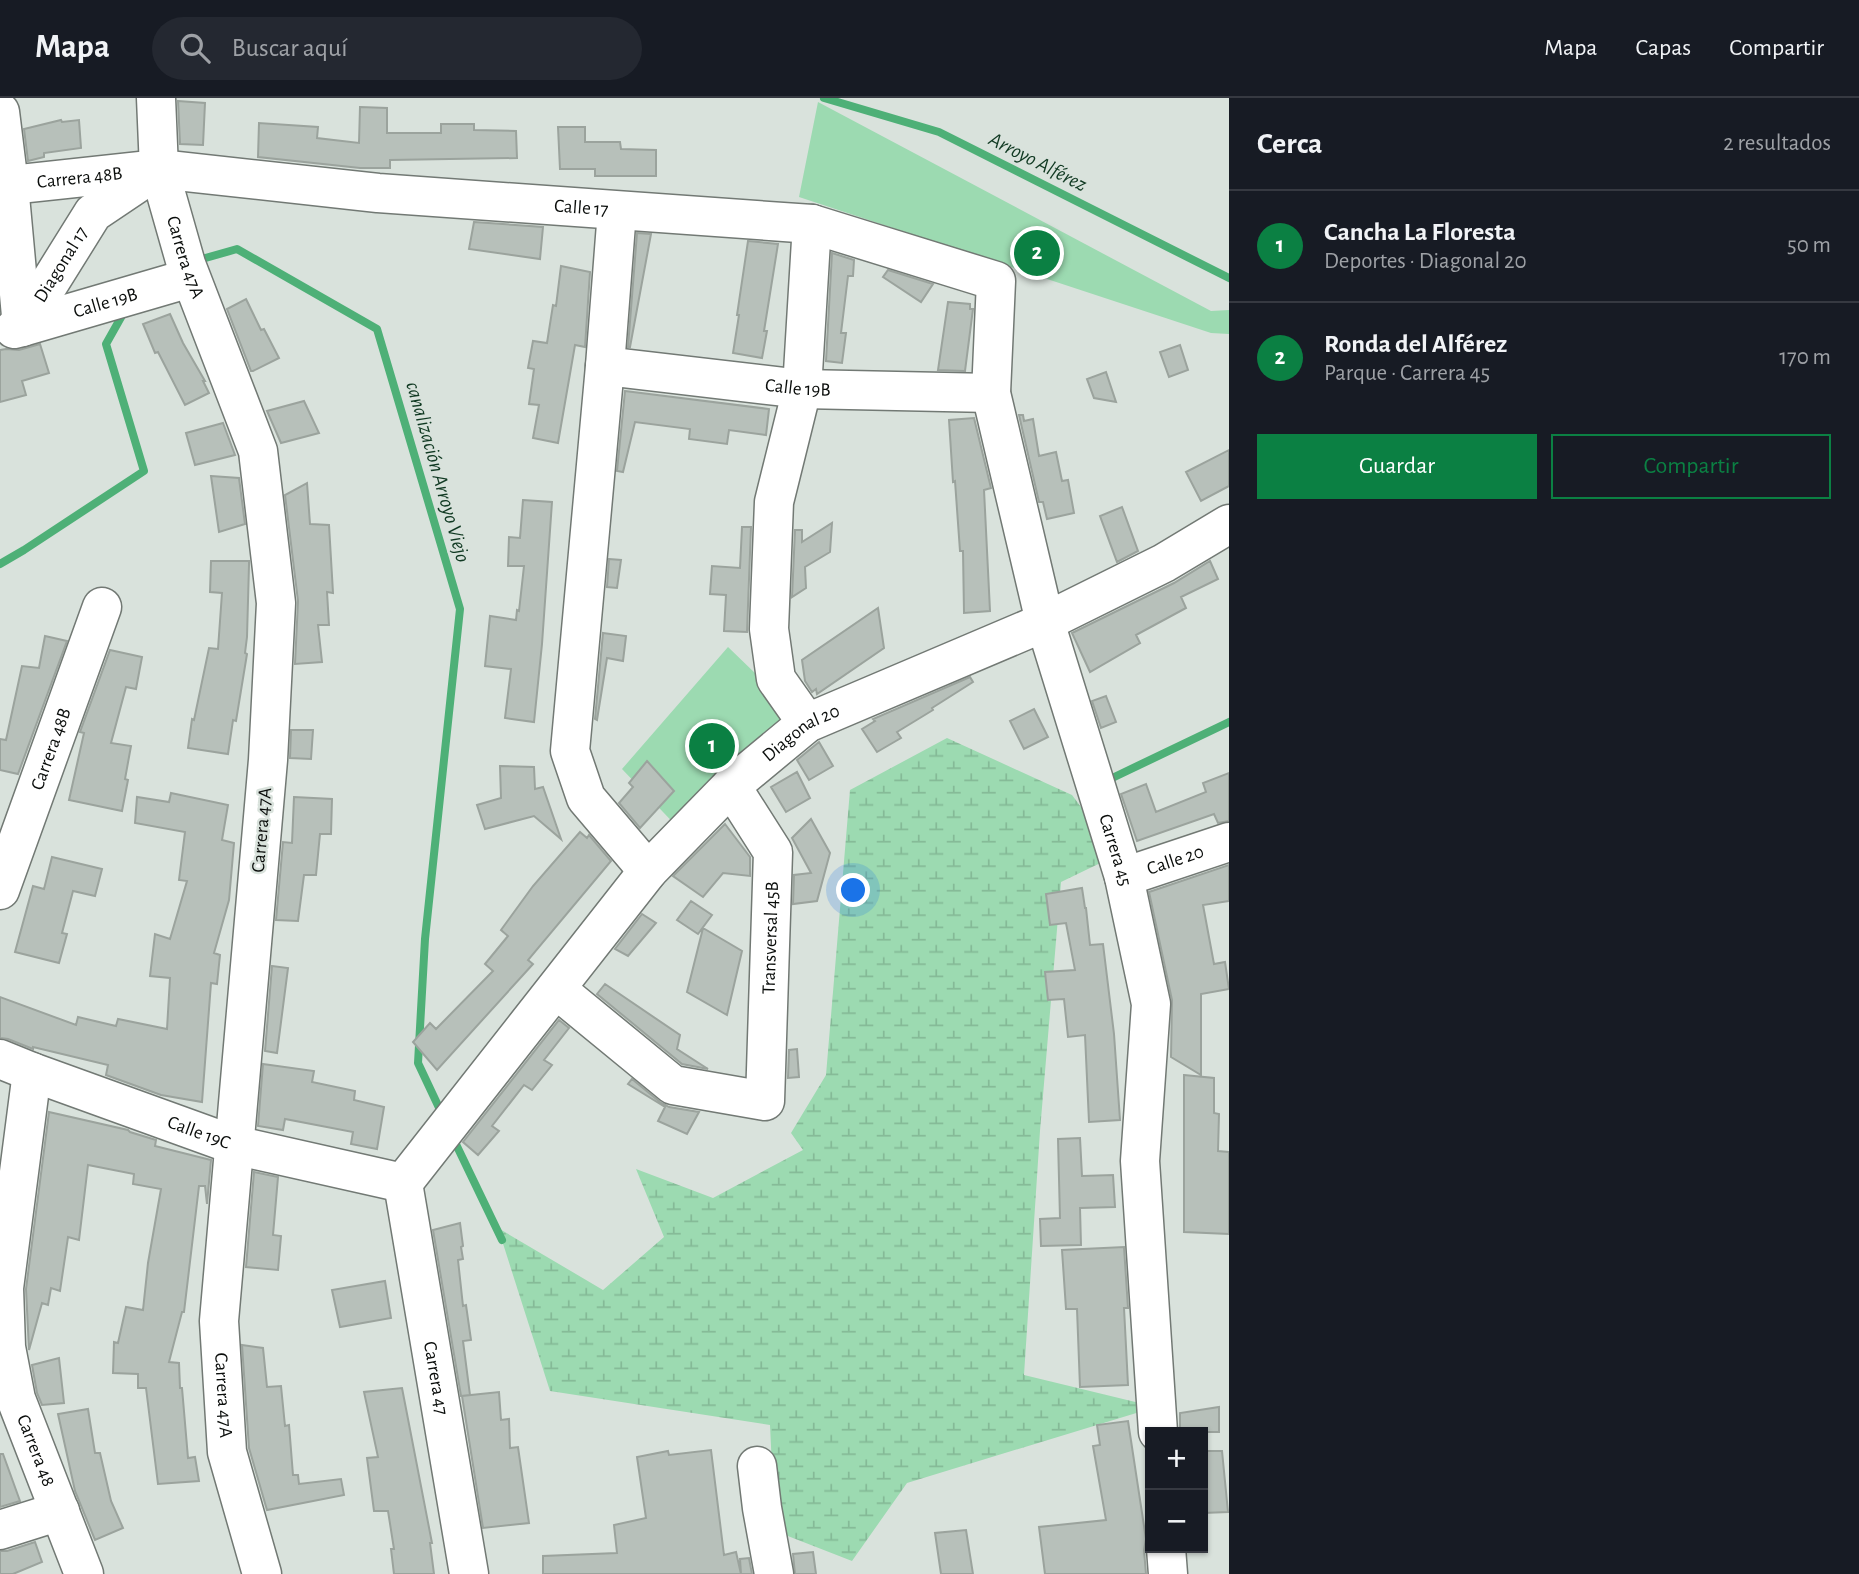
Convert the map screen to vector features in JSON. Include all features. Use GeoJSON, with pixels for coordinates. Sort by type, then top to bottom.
{"type":"FeatureCollection","features":[{"type":"Feature","properties":{"kind":"street","name":"Carrera 47A"},"geometry":{"type":"LineString","coordinates":[[156,98],[159,169],[190,278],[258,451],[276,603],[268,760],[219,1321],[227,1452],[262,1574]]}},
{"type":"Feature","properties":{"kind":"street"},"geometry":{"type":"LineString","coordinates":[[0,111],[11,330]]}},
{"type":"Feature","properties":{"kind":"street","name":"Carrera 48B"},"geometry":{"type":"LineString","coordinates":[[4,186],[159,169]]}},
{"type":"Feature","properties":{"kind":"street","name":"Calle 17"},"geometry":{"type":"LineString","coordinates":[[159,169],[378,193],[813,224],[996,281]]}},
{"type":"Feature","properties":{"kind":"street","name":"Diagonal 17"},"geometry":{"type":"LineString","coordinates":[[11,330],[93,213],[159,169]]}},
{"type":"Feature","properties":{"kind":"street"},"geometry":{"type":"LineString","coordinates":[[617,211],[570,751],[586,798],[648,871]]}},
{"type":"Feature","properties":{"kind":"street"},"geometry":{"type":"LineString","coordinates":[[807,723],[776,679],[769,629],[774,502],[802,389],[813,224]]}},
{"type":"Feature","properties":{"kind":"street","name":"Calle 19B"},"geometry":{"type":"LineString","coordinates":[[11,330],[190,278]]}},
{"type":"Feature","properties":{"kind":"street","name":"Carrera 45"},"geometry":{"type":"LineString","coordinates":[[996,281],[990,393],[1045,622],[1124,877],[1151,1004],[1140,1161],[1158,1427]]}},
{"type":"Feature","properties":{"kind":"street","name":"Calle 19B"},"geometry":{"type":"LineString","coordinates":[[605,366],[802,389],[990,393]]}},
{"type":"Feature","properties":{"kind":"street","name":"Diagonal 20"},"geometry":{"type":"LineString","coordinates":[[403,1183],[648,871],[731,786],[807,723],[1045,622],[1164,563],[1229,524]]}},
{"type":"Feature","properties":{"kind":"street","name":"Carrera 48B"},"geometry":{"type":"LineString","coordinates":[[0,890],[102,607]]}},
{"type":"Feature","properties":{"kind":"street","name":"Transversal 45B"},"geometry":{"type":"LineString","coordinates":[[556,989],[673,1085],[765,1101],[773,852],[731,786]]}},
{"type":"Feature","properties":{"kind":"street","name":"Calle 20"},"geometry":{"type":"LineString","coordinates":[[1124,877],[1229,842]]}},
{"type":"Feature","properties":{"kind":"street","name":"Calle 19C"},"geometry":{"type":"LineString","coordinates":[[16,1065],[234,1145],[403,1183]]}},
{"type":"Feature","properties":{"kind":"street","name":"Carrera 48"},"geometry":{"type":"LineString","coordinates":[[16,1065],[4,1288],[6,1347],[16,1399],[84,1574]]}},
{"type":"Feature","properties":{"kind":"street","name":"Carrera 47"},"geometry":{"type":"LineString","coordinates":[[403,1183],[469,1574]]}},
{"type":"Feature","properties":{"kind":"street"},"geometry":{"type":"LineString","coordinates":[[757,1466],[774,1574]]}},
{"type":"Feature","properties":{"kind":"street"},"geometry":{"type":"LineString","coordinates":[[0,1530],[60,1511]]}},
{"type":"Feature","properties":{"kind":"street"},"geometry":{"type":"LineString","coordinates":[[1166,1553],[1168,1574]]}},
{"type":"Feature","properties":{"kind":"green space"},"geometry":{"type":"Polygon","coordinates":[[[818,102],[1211,311],[1229,310],[1229,334],[1211,333],[799,197],[818,102]]]}},
{"type":"Feature","properties":{"kind":"green space"},"geometry":{"type":"Polygon","coordinates":[[[728,647],[807,723],[684,834],[622,769],[728,647]]]}},
{"type":"Feature","properties":{"kind":"green space"},"geometry":{"type":"Polygon","coordinates":[[[947,738],[1072,795],[1117,855],[1061,882],[1040,1131],[1024,1375],[1156,1407],[907,1483],[852,1561],[775,1531],[770,1425],[550,1391],[498,1228],[603,1290],[664,1237],[636,1169],[713,1198],[803,1150],[791,1133],[826,1075],[850,790],[947,738]]]}},
{"type":"Feature","properties":{"kind":"building"},"geometry":{"type":"Polygon","coordinates":[[[178,101],[205,103],[203,145],[180,144],[178,101]]]}},
{"type":"Feature","properties":{"kind":"building"},"geometry":{"type":"Polygon","coordinates":[[[360,107],[387,108],[387,133],[441,133],[441,124],[474,124],[474,130],[516,131],[517,158],[390,160],[390,168],[360,168],[258,157],[259,123],[318,127],[317,138],[359,143],[360,107]]]}},
{"type":"Feature","properties":{"kind":"building"},"geometry":{"type":"Polygon","coordinates":[[[61,120],[79,120],[81,148],[44,153],[44,157],[28,161],[24,129],[61,120]]]}},
{"type":"Feature","properties":{"kind":"building"},"geometry":{"type":"Polygon","coordinates":[[[558,127],[585,127],[585,142],[620,142],[621,149],[656,150],[656,176],[595,176],[595,169],[560,169],[558,127]]]}},
{"type":"Feature","properties":{"kind":"building"},"geometry":{"type":"Polygon","coordinates":[[[474,222],[543,227],[540,259],[469,249],[474,222]]]}},
{"type":"Feature","properties":{"kind":"building"},"geometry":{"type":"Polygon","coordinates":[[[637,233],[651,234],[628,347],[637,233]]]}},
{"type":"Feature","properties":{"kind":"building"},"geometry":{"type":"Polygon","coordinates":[[[748,241],[778,244],[762,358],[733,353],[748,241]]]}},
{"type":"Feature","properties":{"kind":"building"},"geometry":{"type":"Polygon","coordinates":[[[832,253],[854,260],[853,276],[848,276],[841,333],[846,333],[842,363],[826,361],[832,253]]]}},
{"type":"Feature","properties":{"kind":"building"},"geometry":{"type":"Polygon","coordinates":[[[561,266],[590,272],[585,347],[575,345],[558,443],[533,438],[539,405],[529,404],[534,369],[528,368],[533,341],[547,343],[553,305],[556,306],[561,266]]]}},
{"type":"Feature","properties":{"kind":"building"},"geometry":{"type":"Polygon","coordinates":[[[888,270],[933,284],[921,302],[883,277],[888,270]]]}},
{"type":"Feature","properties":{"kind":"building"},"geometry":{"type":"Polygon","coordinates":[[[246,299],[279,358],[253,371],[227,309],[246,299]]]}},
{"type":"Feature","properties":{"kind":"building"},"geometry":{"type":"Polygon","coordinates":[[[948,302],[970,304],[970,309],[973,309],[965,371],[938,370],[948,302]]]}},
{"type":"Feature","properties":{"kind":"building"},"geometry":{"type":"Polygon","coordinates":[[[170,314],[209,393],[185,405],[158,352],[155,353],[143,324],[170,314]]]}},
{"type":"Feature","properties":{"kind":"building"},"geometry":{"type":"Polygon","coordinates":[[[40,344],[49,373],[22,381],[26,395],[0,402],[0,350],[19,350],[40,344]]]}},
{"type":"Feature","properties":{"kind":"building"},"geometry":{"type":"Polygon","coordinates":[[[1180,345],[1188,370],[1169,377],[1160,352],[1180,345]]]}},
{"type":"Feature","properties":{"kind":"building"},"geometry":{"type":"Polygon","coordinates":[[[1106,372],[1116,402],[1094,398],[1087,379],[1106,372]]]}},
{"type":"Feature","properties":{"kind":"building"},"geometry":{"type":"Polygon","coordinates":[[[625,391],[769,409],[766,435],[729,430],[727,444],[689,439],[690,429],[635,422],[623,472],[617,471],[625,391]]]}},
{"type":"Feature","properties":{"kind":"building"},"geometry":{"type":"Polygon","coordinates":[[[304,401],[319,433],[281,443],[267,411],[304,401]]]}},
{"type":"Feature","properties":{"kind":"building"},"geometry":{"type":"Polygon","coordinates":[[[1019,415],[1023,415],[1024,421],[1033,419],[1039,456],[1056,452],[1062,481],[1068,480],[1074,513],[1047,519],[1043,502],[1039,502],[1019,415]]]}},
{"type":"Feature","properties":{"kind":"building"},"geometry":{"type":"Polygon","coordinates":[[[974,418],[991,488],[984,490],[990,611],[964,613],[963,551],[960,551],[949,420],[974,418]]]}},
{"type":"Feature","properties":{"kind":"building"},"geometry":{"type":"Polygon","coordinates":[[[223,423],[235,455],[195,465],[186,433],[223,423]]]}},
{"type":"Feature","properties":{"kind":"building"},"geometry":{"type":"Polygon","coordinates":[[[1229,450],[1229,486],[1201,501],[1186,472],[1229,450]]]}},
{"type":"Feature","properties":{"kind":"building"},"geometry":{"type":"Polygon","coordinates":[[[211,476],[239,478],[245,524],[219,532],[211,476]]]}},
{"type":"Feature","properties":{"kind":"building"},"geometry":{"type":"Polygon","coordinates":[[[307,483],[310,524],[329,525],[333,593],[327,592],[329,625],[318,625],[322,662],[295,664],[298,601],[285,495],[307,483]]]}},
{"type":"Feature","properties":{"kind":"building"},"geometry":{"type":"Polygon","coordinates":[[[523,500],[552,502],[534,722],[505,718],[511,669],[485,666],[490,616],[516,620],[517,610],[519,611],[524,566],[508,566],[509,537],[520,538],[523,500]]]}},
{"type":"Feature","properties":{"kind":"building"},"geometry":{"type":"Polygon","coordinates":[[[1122,507],[1138,551],[1117,562],[1100,516],[1122,507]]]}},
{"type":"Feature","properties":{"kind":"building"},"geometry":{"type":"Polygon","coordinates":[[[832,523],[830,552],[805,567],[806,588],[792,597],[795,530],[802,530],[802,542],[832,523]]]}},
{"type":"Feature","properties":{"kind":"building"},"geometry":{"type":"Polygon","coordinates":[[[742,527],[751,527],[747,632],[724,631],[726,595],[710,594],[712,566],[740,568],[742,527]]]}},
{"type":"Feature","properties":{"kind":"building"},"geometry":{"type":"Polygon","coordinates":[[[609,559],[621,560],[617,588],[607,587],[609,559]]]}},
{"type":"Feature","properties":{"kind":"building"},"geometry":{"type":"Polygon","coordinates":[[[211,561],[249,561],[247,654],[228,754],[188,748],[209,648],[218,649],[222,593],[210,592],[211,561]]]}},
{"type":"Feature","properties":{"kind":"building"},"geometry":{"type":"Polygon","coordinates":[[[1210,561],[1218,579],[1181,597],[1186,608],[1136,635],[1140,643],[1090,672],[1072,633],[1174,583],[1210,561]]]}},
{"type":"Feature","properties":{"kind":"building"},"geometry":{"type":"Polygon","coordinates":[[[878,608],[884,648],[817,694],[816,689],[812,692],[805,681],[802,660],[878,608]]]}},
{"type":"Feature","properties":{"kind":"building"},"geometry":{"type":"Polygon","coordinates":[[[603,633],[626,636],[623,661],[607,658],[597,720],[595,719],[603,633]]]}},
{"type":"Feature","properties":{"kind":"building"},"geometry":{"type":"Polygon","coordinates":[[[45,636],[67,641],[18,774],[0,770],[0,739],[6,740],[22,666],[39,668],[45,636]]]}},
{"type":"Feature","properties":{"kind":"building"},"geometry":{"type":"Polygon","coordinates":[[[110,650],[142,657],[136,689],[126,687],[111,743],[131,746],[122,811],[69,800],[84,733],[80,732],[110,650]]]}},
{"type":"Feature","properties":{"kind":"building"},"geometry":{"type":"Polygon","coordinates":[[[970,677],[973,682],[897,732],[901,738],[877,752],[862,729],[875,721],[873,719],[970,677]]]}},
{"type":"Feature","properties":{"kind":"building"},"geometry":{"type":"Polygon","coordinates":[[[1106,696],[1116,722],[1101,728],[1092,701],[1106,696]]]}},
{"type":"Feature","properties":{"kind":"building"},"geometry":{"type":"Polygon","coordinates":[[[1034,709],[1048,737],[1024,749],[1010,721],[1034,709]]]}},
{"type":"Feature","properties":{"kind":"building"},"geometry":{"type":"Polygon","coordinates":[[[291,730],[313,730],[311,759],[290,758],[291,730]]]}},
{"type":"Feature","properties":{"kind":"building"},"geometry":{"type":"Polygon","coordinates":[[[819,742],[833,766],[809,780],[797,760],[819,742]]]}},
{"type":"Feature","properties":{"kind":"building"},"geometry":{"type":"Polygon","coordinates":[[[647,761],[674,791],[640,828],[619,803],[633,787],[629,783],[647,761]]]}},
{"type":"Feature","properties":{"kind":"building"},"geometry":{"type":"Polygon","coordinates":[[[500,766],[534,767],[535,789],[543,787],[561,839],[534,816],[485,829],[477,805],[501,798],[500,766]]]}},
{"type":"Feature","properties":{"kind":"building"},"geometry":{"type":"Polygon","coordinates":[[[797,772],[810,798],[786,812],[771,787],[797,772]]]}},
{"type":"Feature","properties":{"kind":"building"},"geometry":{"type":"Polygon","coordinates":[[[1229,773],[1229,821],[1218,823],[1214,814],[1137,841],[1121,794],[1146,784],[1156,812],[1206,792],[1203,783],[1229,773]]]}},
{"type":"Feature","properties":{"kind":"building"},"geometry":{"type":"Polygon","coordinates":[[[171,793],[228,805],[222,840],[234,843],[229,900],[214,953],[220,955],[217,984],[211,983],[202,1102],[161,1095],[106,1075],[108,1065],[33,1049],[0,1038],[0,997],[76,1025],[78,1017],[116,1026],[118,1019],[167,1029],[170,978],[150,976],[155,934],[170,939],[187,881],[179,880],[185,832],[135,823],[137,797],[169,802],[171,793]]]}},
{"type":"Feature","properties":{"kind":"building"},"geometry":{"type":"Polygon","coordinates":[[[294,797],[332,799],[331,834],[320,834],[316,875],[304,875],[298,921],[276,920],[283,842],[292,843],[294,797]]]}},
{"type":"Feature","properties":{"kind":"building"},"geometry":{"type":"Polygon","coordinates":[[[811,819],[830,853],[817,901],[793,904],[794,875],[811,873],[792,838],[811,819]]]}},
{"type":"Feature","properties":{"kind":"building"},"geometry":{"type":"Polygon","coordinates":[[[725,824],[750,857],[750,876],[723,873],[703,897],[673,876],[725,824]]]}},
{"type":"Feature","properties":{"kind":"building"},"geometry":{"type":"Polygon","coordinates":[[[580,832],[587,838],[589,835],[611,861],[528,960],[533,964],[437,1070],[413,1042],[430,1023],[436,1029],[493,971],[485,964],[508,936],[501,930],[533,886],[580,832]]]}},
{"type":"Feature","properties":{"kind":"building"},"geometry":{"type":"Polygon","coordinates":[[[52,857],[102,869],[95,896],[73,891],[62,933],[67,934],[59,963],[15,952],[33,886],[44,889],[52,857]]]}},
{"type":"Feature","properties":{"kind":"building"},"geometry":{"type":"Polygon","coordinates":[[[1229,865],[1229,901],[1203,905],[1214,964],[1225,962],[1229,989],[1201,994],[1201,1075],[1171,1057],[1172,1000],[1149,892],[1229,865]]]}},
{"type":"Feature","properties":{"kind":"building"},"geometry":{"type":"Polygon","coordinates":[[[1082,888],[1090,945],[1103,944],[1114,1034],[1120,1120],[1089,1122],[1085,1035],[1068,1037],[1064,999],[1048,1000],[1045,972],[1075,970],[1066,923],[1050,925],[1046,894],[1082,888]]]}},
{"type":"Feature","properties":{"kind":"building"},"geometry":{"type":"Polygon","coordinates":[[[691,901],[712,915],[698,934],[677,920],[691,901]]]}},
{"type":"Feature","properties":{"kind":"building"},"geometry":{"type":"Polygon","coordinates":[[[642,914],[656,923],[628,956],[615,949],[642,914]]]}},
{"type":"Feature","properties":{"kind":"building"},"geometry":{"type":"Polygon","coordinates":[[[703,928],[742,951],[727,1015],[687,992],[703,928]]]}},
{"type":"Feature","properties":{"kind":"building"},"geometry":{"type":"Polygon","coordinates":[[[272,966],[288,968],[277,1053],[265,1051],[272,966]]]}},
{"type":"Feature","properties":{"kind":"building"},"geometry":{"type":"Polygon","coordinates":[[[605,984],[680,1035],[677,1049],[708,1069],[682,1064],[597,994],[605,984]]]}},
{"type":"Feature","properties":{"kind":"building"},"geometry":{"type":"Polygon","coordinates":[[[559,1020],[569,1028],[544,1060],[552,1065],[532,1090],[524,1085],[492,1126],[499,1131],[478,1155],[463,1142],[559,1020]]]}},
{"type":"Feature","properties":{"kind":"building"},"geometry":{"type":"Polygon","coordinates":[[[797,1049],[799,1077],[788,1078],[789,1050],[797,1049]]]}},
{"type":"Feature","properties":{"kind":"building"},"geometry":{"type":"Polygon","coordinates":[[[263,1064],[314,1071],[312,1082],[355,1091],[354,1100],[384,1107],[377,1149],[351,1144],[353,1132],[285,1119],[283,1130],[258,1126],[263,1064]]]}},
{"type":"Feature","properties":{"kind":"building"},"geometry":{"type":"Polygon","coordinates":[[[1184,1075],[1214,1078],[1214,1113],[1219,1114],[1218,1151],[1229,1152],[1229,1234],[1184,1232],[1184,1075]]]}},
{"type":"Feature","properties":{"kind":"building"},"geometry":{"type":"Polygon","coordinates":[[[632,1079],[669,1107],[699,1112],[687,1134],[658,1121],[665,1107],[628,1084],[632,1079]]]}},
{"type":"Feature","properties":{"kind":"building"},"geometry":{"type":"Polygon","coordinates":[[[49,1112],[128,1130],[156,1140],[155,1146],[211,1160],[207,1204],[205,1186],[199,1186],[184,1312],[169,1362],[179,1363],[188,1458],[195,1457],[199,1481],[158,1484],[146,1388],[138,1388],[138,1374],[113,1373],[114,1342],[118,1343],[126,1307],[143,1310],[161,1189],[133,1184],[134,1174],[88,1165],[79,1240],[68,1237],[60,1291],[51,1288],[48,1305],[42,1303],[29,1350],[26,1289],[49,1112]]]}},
{"type":"Feature","properties":{"kind":"building"},"geometry":{"type":"Polygon","coordinates":[[[1080,1138],[1082,1176],[1113,1175],[1115,1207],[1080,1208],[1081,1245],[1041,1246],[1040,1219],[1060,1218],[1058,1139],[1080,1138]]]}},
{"type":"Feature","properties":{"kind":"building"},"geometry":{"type":"Polygon","coordinates":[[[254,1172],[278,1177],[273,1235],[281,1236],[278,1270],[246,1267],[254,1172]]]}},
{"type":"Feature","properties":{"kind":"building"},"geometry":{"type":"Polygon","coordinates":[[[460,1223],[463,1259],[458,1260],[463,1306],[466,1305],[471,1340],[463,1341],[470,1395],[461,1396],[433,1230],[460,1223]]]}},
{"type":"Feature","properties":{"kind":"building"},"geometry":{"type":"Polygon","coordinates":[[[1124,1247],[1128,1308],[1124,1308],[1128,1385],[1080,1387],[1077,1309],[1066,1309],[1062,1250],[1124,1247]]]}},
{"type":"Feature","properties":{"kind":"building"},"geometry":{"type":"Polygon","coordinates":[[[385,1281],[391,1318],[340,1327],[332,1290],[385,1281]]]}},
{"type":"Feature","properties":{"kind":"building"},"geometry":{"type":"Polygon","coordinates":[[[242,1345],[263,1348],[267,1387],[281,1386],[285,1426],[289,1425],[293,1475],[298,1475],[299,1484],[341,1479],[344,1495],[267,1510],[249,1448],[242,1345]]]}},
{"type":"Feature","properties":{"kind":"building"},"geometry":{"type":"Polygon","coordinates":[[[59,1358],[64,1403],[42,1405],[32,1365],[59,1358]]]}},
{"type":"Feature","properties":{"kind":"building"},"geometry":{"type":"Polygon","coordinates":[[[402,1388],[432,1543],[434,1574],[394,1574],[391,1549],[394,1549],[388,1511],[374,1511],[367,1458],[378,1457],[364,1392],[402,1388]]]}},
{"type":"Feature","properties":{"kind":"building"},"geometry":{"type":"Polygon","coordinates":[[[499,1392],[501,1420],[509,1419],[510,1448],[518,1447],[529,1523],[483,1528],[462,1396],[499,1392]]]}},
{"type":"Feature","properties":{"kind":"building"},"geometry":{"type":"Polygon","coordinates":[[[1219,1407],[1219,1432],[1208,1432],[1208,1427],[1180,1427],[1180,1413],[1219,1407]]]}},
{"type":"Feature","properties":{"kind":"building"},"geometry":{"type":"Polygon","coordinates":[[[88,1409],[95,1453],[100,1453],[111,1501],[123,1528],[95,1540],[75,1491],[58,1414],[88,1409]]]}},
{"type":"Feature","properties":{"kind":"building"},"geometry":{"type":"Polygon","coordinates":[[[1128,1421],[1145,1532],[1146,1574],[1045,1574],[1039,1527],[1106,1520],[1093,1446],[1100,1445],[1097,1425],[1128,1421]]]}},
{"type":"Feature","properties":{"kind":"building"},"geometry":{"type":"Polygon","coordinates":[[[711,1450],[724,1555],[736,1552],[741,1574],[543,1574],[543,1556],[617,1553],[614,1525],[646,1518],[637,1457],[668,1451],[669,1455],[711,1450]]]}},
{"type":"Feature","properties":{"kind":"building"},"geometry":{"type":"Polygon","coordinates":[[[1208,1451],[1222,1451],[1228,1512],[1208,1513],[1208,1451]]]}},
{"type":"Feature","properties":{"kind":"building"},"geometry":{"type":"Polygon","coordinates":[[[0,1454],[3,1454],[20,1501],[0,1507],[0,1454]]]}},
{"type":"Feature","properties":{"kind":"building"},"geometry":{"type":"Polygon","coordinates":[[[966,1530],[973,1574],[941,1574],[935,1533],[966,1530]]]}},
{"type":"Feature","properties":{"kind":"building"},"geometry":{"type":"Polygon","coordinates":[[[35,1542],[42,1562],[13,1574],[0,1574],[0,1551],[35,1542]]]}},
{"type":"Feature","properties":{"kind":"building"},"geometry":{"type":"Polygon","coordinates":[[[813,1552],[816,1574],[795,1574],[793,1554],[813,1552]]]}},
{"type":"Feature","properties":{"kind":"building"},"geometry":{"type":"Polygon","coordinates":[[[749,1558],[752,1574],[741,1574],[740,1559],[749,1558]]]}},
{"type":"Feature","properties":{"kind":"waterway","name":"Arroyo Alférez"},"geometry":{"type":"LineString","coordinates":[[824,98],[939,132],[1229,278]]}},
{"type":"Feature","properties":{"kind":"waterway","name":"canalización Arroyo Viejo"},"geometry":{"type":"LineString","coordinates":[[195,261],[237,249],[377,329],[460,609],[425,939],[418,1063],[442,1114]]}},
{"type":"Feature","properties":{"kind":"waterway","name":"canalización Arroyo Viejo"},"geometry":{"type":"LineString","coordinates":[[0,564],[144,471],[106,344],[124,312]]}},
{"type":"Feature","properties":{"kind":"waterway"},"geometry":{"type":"LineString","coordinates":[[1106,781],[1229,722]]}},
{"type":"Feature","properties":{"kind":"waterway","name":"canalización Arroyo Viejo"},"geometry":{"type":"LineString","coordinates":[[453,1138],[502,1240]]}},
{"type":"Feature","properties":{"kind":"place","name":"Ronda del Alférez"},"geometry":{"type":"Point","coordinates":[1037,253]}},
{"type":"Feature","properties":{"kind":"place","name":"Cancha La Floresta"},"geometry":{"type":"Point","coordinates":[712,746]}}]}
